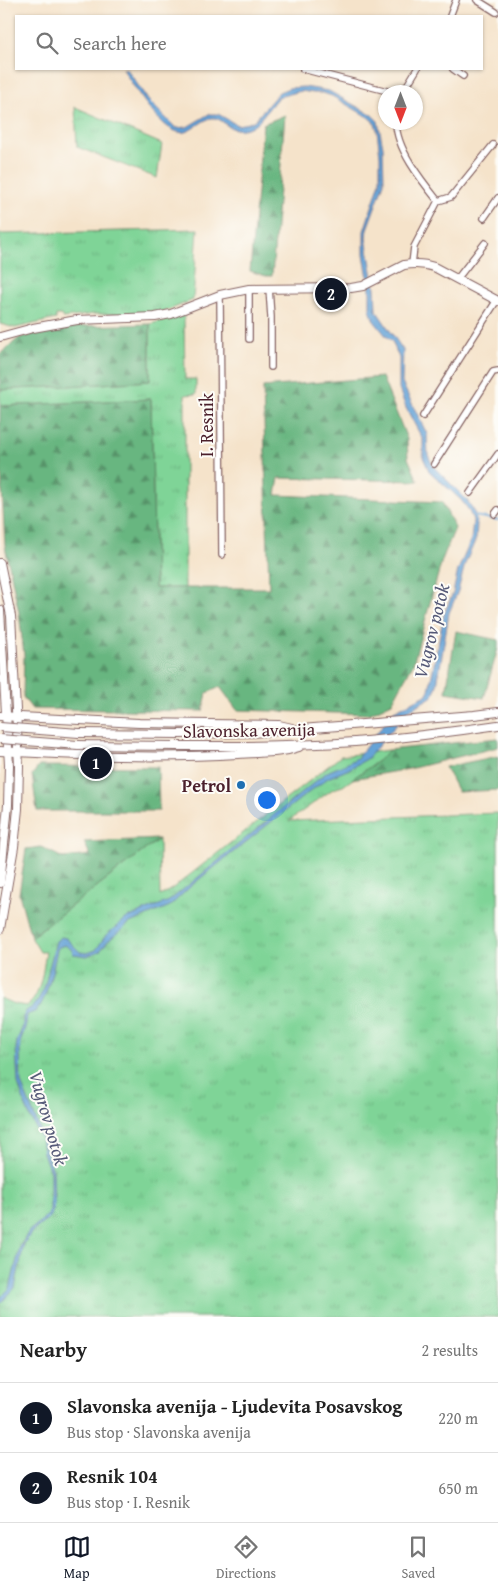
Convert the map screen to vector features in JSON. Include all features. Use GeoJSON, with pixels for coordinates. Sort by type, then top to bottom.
{"type":"FeatureCollection","features":[{"type":"Feature","properties":{"kind":"main road"},"geometry":{"type":"LineString","coordinates":[[0,337],[85,320],[155,318],[171,314],[220,295],[249,289],[338,289],[363,286],[398,268],[412,264],[424,264],[434,267],[497,301]]}},
{"type":"Feature","properties":{"kind":"main road"},"geometry":{"type":"LineString","coordinates":[[0,342],[18,332]]}},
{"type":"Feature","properties":{"kind":"main road"},"geometry":{"type":"LineString","coordinates":[[0,563],[11,616],[19,752],[14,847],[0,928]]}},
{"type":"Feature","properties":{"kind":"main road"},"geometry":{"type":"LineString","coordinates":[[0,610],[4,752],[8,805],[0,883]]}},
{"type":"Feature","properties":{"kind":"main road","name":"Slavonska avenija"},"geometry":{"type":"LineString","coordinates":[[0,727],[79,733],[252,733],[422,720],[498,712]]}},
{"type":"Feature","properties":{"kind":"main road"},"geometry":{"type":"LineString","coordinates":[[3,717],[139,723],[279,725],[301,730]]}},
{"type":"Feature","properties":{"kind":"main road","name":"Slavonska avenija"},"geometry":{"type":"LineString","coordinates":[[0,739],[78,745],[305,744],[355,742],[498,725]]}},
{"type":"Feature","properties":{"kind":"main road"},"geometry":{"type":"LineString","coordinates":[[4,752],[127,757],[205,756],[279,752],[305,744]]}},
{"type":"Feature","properties":{"kind":"street"},"geometry":{"type":"LineString","coordinates":[[450,15],[456,0]]}},
{"type":"Feature","properties":{"kind":"street"},"geometry":{"type":"LineString","coordinates":[[477,0],[496,12]]}},
{"type":"Feature","properties":{"kind":"street"},"geometry":{"type":"LineString","coordinates":[[307,70],[378,89]]}},
{"type":"Feature","properties":{"kind":"street"},"geometry":{"type":"LineString","coordinates":[[407,85],[415,70]]}},
{"type":"Feature","properties":{"kind":"street"},"geometry":{"type":"LineString","coordinates":[[454,70],[463,76]]}},
{"type":"Feature","properties":{"kind":"street"},"geometry":{"type":"LineString","coordinates":[[396,130],[415,172],[438,201]]}},
{"type":"Feature","properties":{"kind":"street"},"geometry":{"type":"LineString","coordinates":[[412,264],[414,247],[438,201],[450,197],[493,145]]}},
{"type":"Feature","properties":{"kind":"street"},"geometry":{"type":"LineString","coordinates":[[484,218],[498,198]]}},
{"type":"Feature","properties":{"kind":"street"},"geometry":{"type":"LineString","coordinates":[[457,279],[485,243]]}},
{"type":"Feature","properties":{"kind":"street"},"geometry":{"type":"LineString","coordinates":[[269,288],[271,367]]}},
{"type":"Feature","properties":{"kind":"street"},"geometry":{"type":"LineString","coordinates":[[249,289],[249,340]]}},
{"type":"Feature","properties":{"kind":"street","name":"I. Resnik"},"geometry":{"type":"LineString","coordinates":[[220,295],[222,555]]}},
{"type":"Feature","properties":{"kind":"street"},"geometry":{"type":"LineString","coordinates":[[423,416],[497,301]]}},
{"type":"Feature","properties":{"kind":"street"},"geometry":{"type":"LineString","coordinates":[[434,464],[493,372],[498,371]]}},
{"type":"Feature","properties":{"kind":"street"},"geometry":{"type":"LineString","coordinates":[[470,493],[498,454]]}},
{"type":"Feature","properties":{"kind":"green space"},"geometry":{"type":"Polygon","coordinates":[[[75,107],[162,144],[157,178],[77,147],[75,107]]]}},
{"type":"Feature","properties":{"kind":"green space"},"geometry":{"type":"Polygon","coordinates":[[[285,115],[272,276],[266,276],[250,271],[263,124],[285,115]]]}},
{"type":"Feature","properties":{"kind":"green space"},"geometry":{"type":"Polygon","coordinates":[[[198,229],[193,300],[164,312],[95,314],[63,318],[61,315],[56,315],[56,319],[15,328],[0,324],[0,234],[198,229]]]}},
{"type":"Feature","properties":{"kind":"green space"},"geometry":{"type":"Polygon","coordinates":[[[184,315],[185,379],[196,379],[196,394],[185,395],[185,588],[155,588],[151,399],[0,406],[0,390],[150,381],[150,324],[184,315]]]}},
{"type":"Feature","properties":{"kind":"green space"},"geometry":{"type":"Polygon","coordinates":[[[150,324],[150,381],[0,390],[0,354],[19,338],[48,329],[150,324]]]}},
{"type":"Feature","properties":{"kind":"green space"},"geometry":{"type":"Polygon","coordinates":[[[382,377],[407,439],[408,458],[418,481],[279,478],[276,495],[442,502],[455,528],[442,560],[413,664],[392,703],[369,714],[237,710],[220,687],[207,693],[203,711],[32,709],[23,697],[24,655],[19,613],[5,546],[0,450],[0,406],[151,399],[155,588],[269,588],[263,387],[382,377]]]}},
{"type":"Feature","properties":{"kind":"green space"},"geometry":{"type":"Polygon","coordinates":[[[456,631],[498,640],[498,648],[484,698],[446,692],[456,631]]]}},
{"type":"Feature","properties":{"kind":"green space"},"geometry":{"type":"Polygon","coordinates":[[[498,738],[498,747],[409,769],[352,779],[378,761],[389,750],[498,738]]]}},
{"type":"Feature","properties":{"kind":"green space"},"geometry":{"type":"Polygon","coordinates":[[[389,750],[378,761],[343,786],[333,789],[289,821],[498,813],[498,1317],[0,1317],[0,998],[14,1004],[26,1006],[35,997],[46,952],[40,952],[31,937],[159,839],[160,896],[173,888],[341,756],[389,750]]]}},
{"type":"Feature","properties":{"kind":"green space"},"geometry":{"type":"Polygon","coordinates":[[[498,756],[498,790],[458,792],[445,767],[498,756]]]}},
{"type":"Feature","properties":{"kind":"green space"},"geometry":{"type":"Polygon","coordinates":[[[39,766],[158,767],[159,811],[37,811],[32,775],[39,766]]]}},
{"type":"Feature","properties":{"kind":"green space"},"geometry":{"type":"Polygon","coordinates":[[[159,839],[31,937],[19,894],[26,849],[41,847],[63,858],[90,855],[84,842],[159,839]]]}},
{"type":"Feature","properties":{"kind":"water"},"geometry":{"type":"Polygon","coordinates":[[[124,70],[128,70],[148,100],[176,128],[187,127],[209,114],[218,114],[237,125],[249,123],[255,120],[279,92],[289,88],[304,87],[329,91],[372,115],[378,121],[378,130],[380,130],[383,147],[384,183],[367,229],[366,238],[375,288],[376,310],[403,350],[402,383],[427,434],[428,455],[433,466],[467,500],[474,511],[477,524],[476,539],[465,564],[458,591],[449,613],[437,685],[433,696],[409,710],[367,759],[328,778],[192,885],[170,906],[130,923],[108,941],[100,951],[87,956],[73,954],[72,950],[65,945],[57,950],[50,982],[41,1005],[35,1012],[27,1015],[20,1051],[21,1083],[43,1137],[53,1170],[54,1204],[51,1216],[31,1233],[24,1244],[15,1288],[0,1304],[0,1298],[10,1288],[20,1247],[29,1231],[48,1215],[50,1210],[50,1172],[43,1153],[41,1138],[29,1115],[18,1084],[16,1048],[23,1026],[23,1017],[26,1011],[35,1005],[44,989],[56,941],[61,937],[66,938],[80,952],[87,953],[96,950],[106,935],[127,918],[169,901],[327,772],[357,758],[394,711],[426,695],[429,690],[444,614],[453,593],[458,570],[471,540],[473,520],[468,509],[461,500],[429,471],[423,457],[423,440],[406,408],[399,389],[399,358],[392,341],[374,321],[370,310],[370,290],[364,254],[364,231],[380,182],[380,156],[375,123],[332,96],[323,93],[301,91],[278,97],[257,123],[247,128],[239,129],[228,126],[219,119],[211,118],[189,131],[177,132],[168,127],[149,108],[124,70]]]}},
{"type":"Feature","properties":{"kind":"waterway"},"geometry":{"type":"LineString","coordinates":[[474,516],[498,520]]}},
{"type":"Feature","properties":{"kind":"place","name":"Resnik 104"},"geometry":{"type":"Point","coordinates":[331,294]}},
{"type":"Feature","properties":{"kind":"place","name":"Slavonska avenija - Ljudevita Posavskog"},"geometry":{"type":"Point","coordinates":[96,763]}},
{"type":"Feature","properties":{"kind":"place","name":"Petrol"},"geometry":{"type":"Point","coordinates":[241,785]}},
{"type":"Feature","properties":{"kind":"water label","name":"Vugrov potok"},"geometry":{"type":"Point","coordinates":[431,631]}},
{"type":"Feature","properties":{"kind":"water label","name":"Vugrov potok"},"geometry":{"type":"Point","coordinates":[49,1118]}}]}
